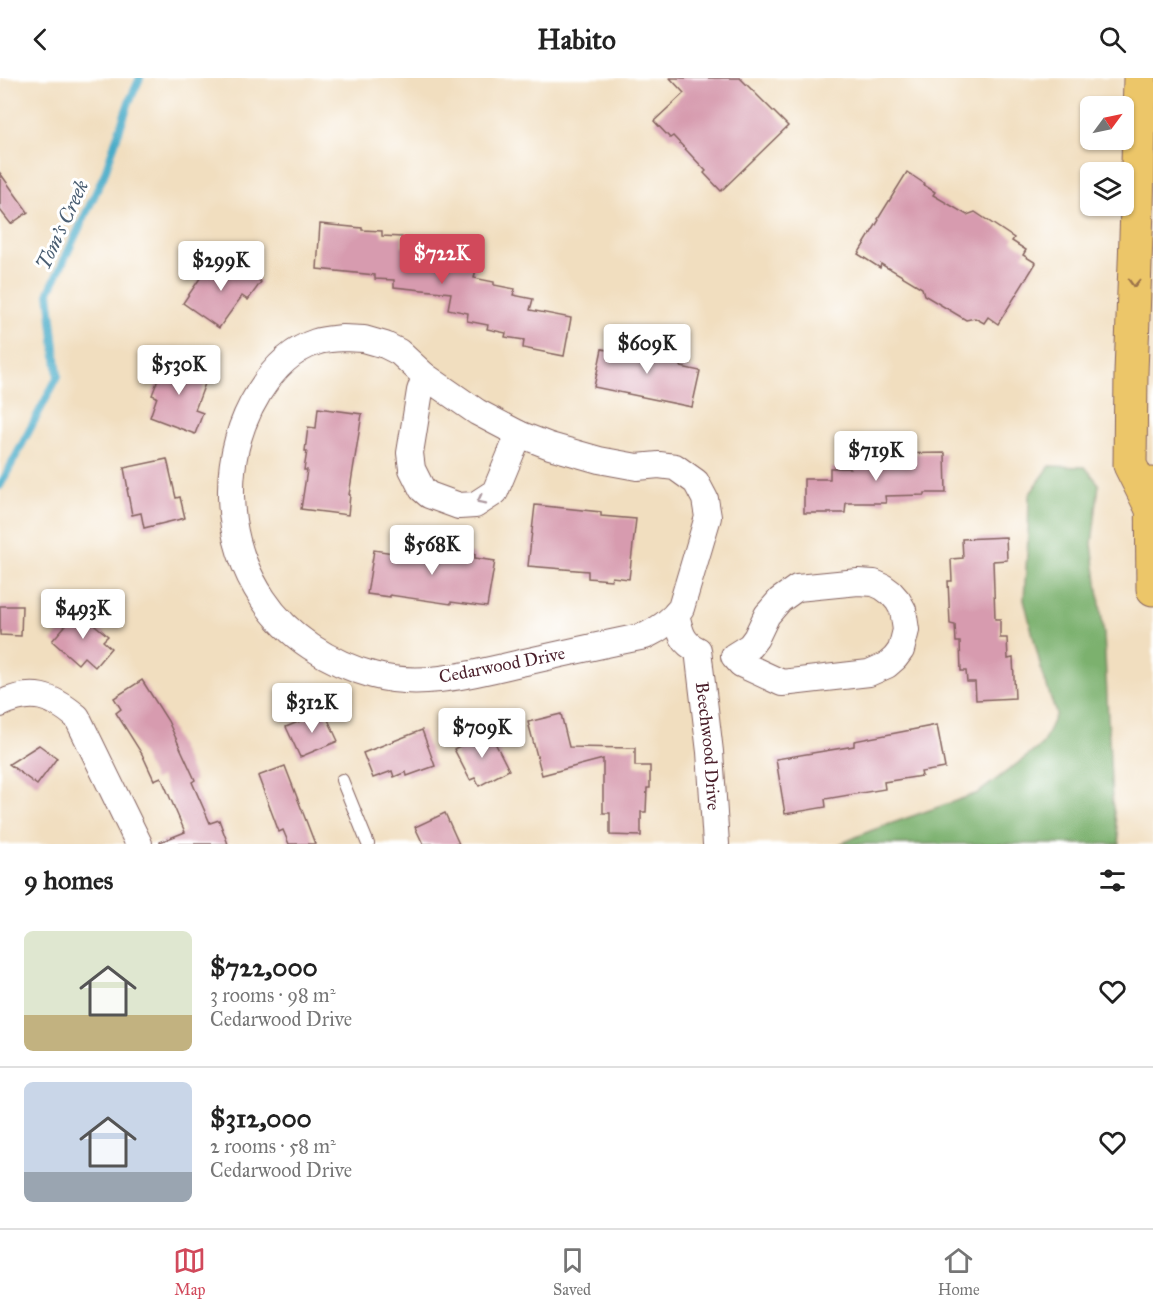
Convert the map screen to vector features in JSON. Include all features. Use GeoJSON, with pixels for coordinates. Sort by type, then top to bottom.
{"type":"FeatureCollection","features":[{"type":"Feature","properties":{"kind":"highway"},"geometry":{"type":"LineString","coordinates":[[1140,78],[1130,465],[1151,507]]}},
{"type":"Feature","properties":{"kind":"highway"},"geometry":{"type":"LineString","coordinates":[[1153,428],[1151,507],[1153,589]]}},
{"type":"Feature","properties":{"kind":"street","name":"Cedarwood Drive"},"geometry":{"type":"LineString","coordinates":[[519,434],[477,412],[425,376],[399,352],[385,345],[364,339],[343,338],[316,342],[296,351],[268,378],[248,410],[237,441],[232,468],[232,508],[236,539],[248,571],[263,600],[288,629],[313,649],[337,663],[374,675],[406,680],[445,679],[645,636],[660,629],[676,614]]}},
{"type":"Feature","properties":{"kind":"street"},"geometry":{"type":"LineString","coordinates":[[425,376],[420,391],[410,453],[412,469],[422,489],[429,495],[459,506],[475,505],[495,492],[519,434],[550,446],[599,460],[637,467],[659,465],[675,467],[696,482],[705,499],[708,517],[681,608],[676,614]]}},
{"type":"Feature","properties":{"kind":"street"},"geometry":{"type":"LineString","coordinates":[[858,582],[874,583],[891,593],[903,610],[906,630],[901,650],[887,665],[869,673],[782,683],[741,664],[734,656],[750,646],[767,615],[780,600],[797,588],[858,582]]}},
{"type":"Feature","properties":{"kind":"street","name":"Beechwood Drive"},"geometry":{"type":"LineString","coordinates":[[676,614],[682,637],[689,646],[722,663],[734,656]]}},
{"type":"Feature","properties":{"kind":"street","name":"Beechwood Drive"},"geometry":{"type":"LineString","coordinates":[[698,650],[710,752],[716,844]]}},
{"type":"Feature","properties":{"kind":"street"},"geometry":{"type":"LineString","coordinates":[[0,704],[27,695],[51,699],[63,705],[77,717],[139,844]]}},
{"type":"Feature","properties":{"kind":"lane"},"geometry":{"type":"LineString","coordinates":[[342,780],[368,844]]}},
{"type":"Feature","properties":{"kind":"green space"},"geometry":{"type":"Polygon","coordinates":[[[1050,466],[1085,467],[1099,484],[1092,544],[1104,634],[1112,802],[1120,844],[840,844],[978,793],[1042,745],[1056,714],[1041,668],[1024,599],[1029,495],[1050,466]]]}},
{"type":"Feature","properties":{"kind":"building"},"geometry":{"type":"Polygon","coordinates":[[[670,78],[740,78],[788,126],[721,191],[704,173],[706,171],[673,136],[670,138],[654,121],[684,93],[670,78]]]}},
{"type":"Feature","properties":{"kind":"building"},"geometry":{"type":"Polygon","coordinates":[[[907,172],[935,192],[933,195],[967,215],[975,212],[1014,238],[1012,241],[1026,250],[1023,255],[1036,263],[998,324],[988,317],[984,323],[975,318],[966,320],[924,295],[922,288],[889,268],[881,264],[880,268],[858,254],[907,172]]]}},
{"type":"Feature","properties":{"kind":"building"},"geometry":{"type":"Polygon","coordinates":[[[0,173],[28,212],[11,224],[0,210],[0,173]]]}},
{"type":"Feature","properties":{"kind":"building"},"geometry":{"type":"Polygon","coordinates":[[[320,224],[382,231],[382,236],[402,237],[402,246],[420,247],[419,258],[476,269],[474,278],[515,289],[513,295],[533,299],[530,310],[571,318],[564,356],[523,348],[524,340],[505,337],[506,333],[487,329],[488,325],[467,321],[468,313],[448,309],[451,293],[394,287],[394,280],[375,279],[375,275],[317,269],[320,224]]]}},
{"type":"Feature","properties":{"kind":"building"},"geometry":{"type":"Polygon","coordinates":[[[224,257],[261,282],[248,300],[242,296],[219,328],[183,303],[207,268],[213,273],[224,257]]]}},
{"type":"Feature","properties":{"kind":"building"},"geometry":{"type":"Polygon","coordinates":[[[624,340],[644,345],[643,349],[683,357],[681,367],[700,371],[692,407],[594,387],[602,349],[621,353],[624,340]]]}},
{"type":"Feature","properties":{"kind":"building"},"geometry":{"type":"Polygon","coordinates":[[[168,357],[209,373],[195,410],[203,413],[195,434],[150,417],[157,397],[152,395],[168,357]]]}},
{"type":"Feature","properties":{"kind":"building"},"geometry":{"type":"Polygon","coordinates":[[[318,408],[362,414],[348,515],[301,509],[307,470],[304,470],[308,427],[316,428],[318,408]]]}},
{"type":"Feature","properties":{"kind":"building"},"geometry":{"type":"Polygon","coordinates":[[[945,453],[946,493],[885,496],[886,503],[846,503],[845,513],[804,513],[804,479],[830,479],[830,468],[850,468],[849,462],[885,462],[885,454],[945,453]]]}},
{"type":"Feature","properties":{"kind":"building"},"geometry":{"type":"Polygon","coordinates":[[[167,459],[176,498],[180,497],[185,518],[144,528],[141,513],[132,515],[124,468],[167,459]]]}},
{"type":"Feature","properties":{"kind":"building"},"geometry":{"type":"Polygon","coordinates":[[[535,505],[601,512],[601,516],[636,519],[629,579],[588,578],[588,571],[528,566],[535,505]]]}},
{"type":"Feature","properties":{"kind":"building"},"geometry":{"type":"Polygon","coordinates":[[[1006,537],[1007,560],[993,561],[995,619],[1000,619],[1000,638],[1007,638],[1008,659],[1013,658],[1015,698],[976,700],[975,682],[967,682],[966,671],[961,671],[960,642],[956,642],[955,625],[950,624],[948,581],[952,581],[951,559],[963,558],[962,539],[1006,537]]]}},
{"type":"Feature","properties":{"kind":"building"},"geometry":{"type":"Polygon","coordinates":[[[394,545],[453,555],[454,551],[475,554],[475,558],[495,561],[487,607],[367,594],[374,550],[393,553],[394,545]]]}},
{"type":"Feature","properties":{"kind":"building"},"geometry":{"type":"Polygon","coordinates":[[[0,606],[22,606],[21,636],[0,635],[0,606]]]}},
{"type":"Feature","properties":{"kind":"building"},"geometry":{"type":"Polygon","coordinates":[[[78,611],[108,636],[103,641],[111,648],[95,667],[84,657],[78,664],[52,641],[78,611]]]}},
{"type":"Feature","properties":{"kind":"building"},"geometry":{"type":"Polygon","coordinates":[[[142,680],[168,721],[195,780],[192,782],[210,823],[219,820],[228,844],[160,844],[160,842],[185,832],[161,777],[154,780],[142,754],[116,713],[121,709],[114,698],[142,680]]]}},
{"type":"Feature","properties":{"kind":"building"},"geometry":{"type":"Polygon","coordinates":[[[324,711],[338,741],[300,757],[286,727],[324,711]]]}},
{"type":"Feature","properties":{"kind":"building"},"geometry":{"type":"Polygon","coordinates":[[[561,714],[569,747],[635,748],[635,766],[650,766],[650,788],[647,788],[646,812],[641,812],[641,836],[610,835],[610,813],[603,813],[603,759],[542,775],[528,722],[561,714]]]}},
{"type":"Feature","properties":{"kind":"building"},"geometry":{"type":"Polygon","coordinates":[[[937,725],[945,768],[921,772],[922,776],[884,782],[885,789],[825,799],[826,807],[785,814],[776,759],[854,746],[854,741],[937,725]]]}},
{"type":"Feature","properties":{"kind":"building"},"geometry":{"type":"Polygon","coordinates":[[[422,730],[435,766],[407,776],[406,772],[394,777],[392,771],[373,778],[363,753],[422,730]]]}},
{"type":"Feature","properties":{"kind":"building"},"geometry":{"type":"Polygon","coordinates":[[[489,731],[509,770],[479,786],[475,778],[470,780],[454,749],[489,731]]]}},
{"type":"Feature","properties":{"kind":"building"},"geometry":{"type":"Polygon","coordinates":[[[39,745],[57,758],[37,785],[9,764],[39,745]]]}},
{"type":"Feature","properties":{"kind":"building"},"geometry":{"type":"Polygon","coordinates":[[[285,766],[315,844],[289,844],[283,830],[279,832],[258,776],[285,766]]]}},
{"type":"Feature","properties":{"kind":"building"},"geometry":{"type":"Polygon","coordinates":[[[445,813],[459,844],[423,844],[415,827],[445,813]]]}},
{"type":"Feature","properties":{"kind":"waterway","name":"Tom's Creek"},"geometry":{"type":"LineString","coordinates":[[0,486],[58,376],[49,292],[104,175],[129,102],[140,78]]}}]}
